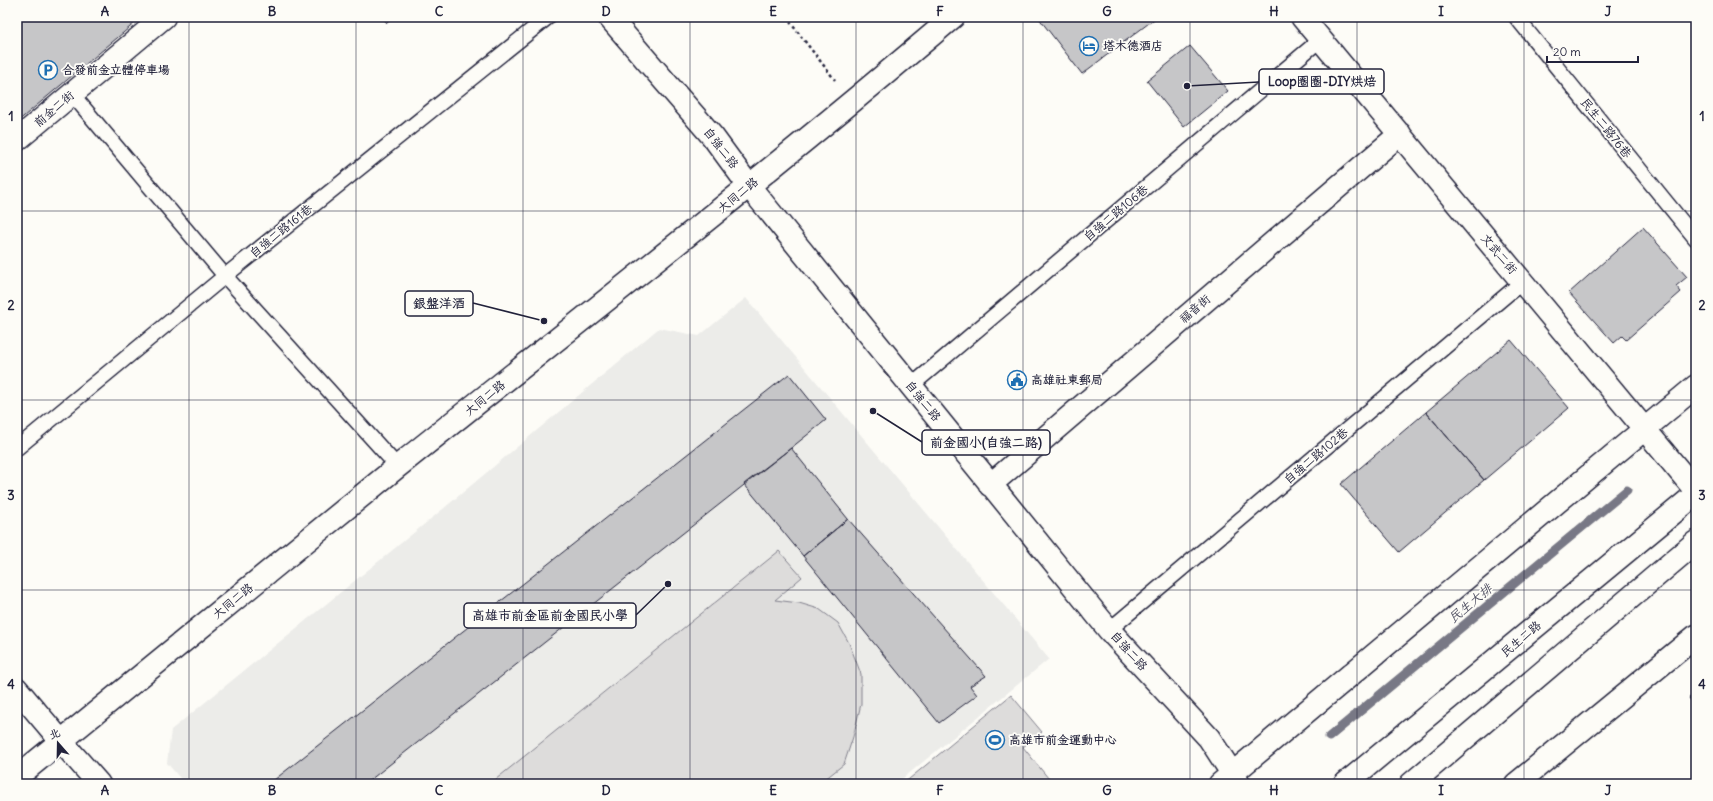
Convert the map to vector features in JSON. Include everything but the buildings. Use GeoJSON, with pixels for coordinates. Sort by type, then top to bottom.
{"type":"FeatureCollection","features":[{"type":"Feature","properties":{"kind":"street","name":"前金二街"},"geometry":{"type":"LineString","coordinates":[[17,140],[164,17]]}},
{"type":"Feature","properties":{"kind":"street","name":"自強二路"},"geometry":{"type":"LineString","coordinates":[[609,17],[713,137],[749,186],[1109,630],[1208,738],[1230,781]]}},
{"type":"Feature","properties":{"kind":"street","name":"大同二路"},"geometry":{"type":"LineString","coordinates":[[17,778],[398,467],[853,102],[953,17]]}},
{"type":"Feature","properties":{"kind":"street","name":"文武二街"},"geometry":{"type":"LineString","coordinates":[[1302,17],[1696,493]]}},
{"type":"Feature","properties":{"kind":"street","name":"福音街"},"geometry":{"type":"LineString","coordinates":[[990,485],[1400,134]]}},
{"type":"Feature","properties":{"kind":"street"},"geometry":{"type":"LineString","coordinates":[[1230,781],[1696,386]]}},
{"type":"Feature","properties":{"kind":"street","name":"民生二路"},"geometry":{"type":"LineString","coordinates":[[1345,784],[1696,493]]}},
{"type":"Feature","properties":{"kind":"street"},"geometry":{"type":"LineString","coordinates":[[1411,784],[1696,542]]}},
{"type":"Feature","properties":{"kind":"street"},"geometry":{"type":"LineString","coordinates":[[1516,784],[1696,636]]}},
{"type":"Feature","properties":{"kind":"street"},"geometry":{"type":"LineString","coordinates":[[17,689],[61,742],[99,784]]}},
{"type":"Feature","properties":{"kind":"lane","name":"自強二路161巷"},"geometry":{"type":"LineString","coordinates":[[17,448],[225,276],[548,17]]}},
{"type":"Feature","properties":{"kind":"lane","name":"民生二路76巷"},"geometry":{"type":"LineString","coordinates":[[1516,17],[1696,239]]}},
{"type":"Feature","properties":{"kind":"lane","name":"自強二路106巷"},"geometry":{"type":"LineString","coordinates":[[911,386],[1321,39]]}},
{"type":"Feature","properties":{"kind":"lane"},"geometry":{"type":"LineString","coordinates":[[72,94],[225,276],[398,467]]}},
{"type":"Feature","properties":{"kind":"lane","name":"自強二路102巷"},"geometry":{"type":"LineString","coordinates":[[1109,630],[1522,282]]}},
{"type":"Feature","properties":{"kind":"path"},"geometry":{"type":"LineString","coordinates":[[786,17],[853,102]]}},
{"type":"Feature","properties":{"kind":"shaded area"},"geometry":{"type":"Polygon","coordinates":[[[746,298],[1049,659],[896,784],[185,784],[167,763],[171,730],[443,509],[659,328],[699,336],[746,298]]]}},
{"type":"Feature","properties":{"kind":"shaded area"},"geometry":{"type":"Polygon","coordinates":[[[779,551],[802,577],[775,600],[799,603],[819,609],[838,623],[849,643],[861,674],[861,704],[853,737],[844,764],[819,784],[490,784],[779,551]]]}},
{"type":"Feature","properties":{"kind":"shaded area","name":"高雄市前金運動中心"},"geometry":{"type":"Polygon","coordinates":[[[1011,695],[1042,732],[1023,747],[1053,784],[903,784],[1011,695]]]}},
{"type":"Feature","properties":{"kind":"waterway","name":"民生大排"},"geometry":{"type":"LineString","coordinates":[[1329,737],[1627,490]]}},
{"type":"Feature","properties":{"kind":"place","name":"塔木德酒店"},"geometry":{"type":"Point","coordinates":[1089,46]}},
{"type":"Feature","properties":{"kind":"place","name":"合發前金立體停車場"},"geometry":{"type":"Point","coordinates":[48,70]}},
{"type":"Feature","properties":{"kind":"place","name":"Loop圈圈-DIY烘焙"},"geometry":{"type":"Point","coordinates":[1187,86]}},
{"type":"Feature","properties":{"kind":"place","name":"銀盤洋酒"},"geometry":{"type":"Point","coordinates":[544,321]}},
{"type":"Feature","properties":{"kind":"place","name":"高雄社東郵局"},"geometry":{"type":"Point","coordinates":[1017,380]}},
{"type":"Feature","properties":{"kind":"place","name":"前金國小(自強二路)"},"geometry":{"type":"Point","coordinates":[873,411]}},
{"type":"Feature","properties":{"kind":"place","name":"高雄市前金區前金國民小學"},"geometry":{"type":"Point","coordinates":[668,584]}},
{"type":"Feature","properties":{"kind":"place","name":"高雄市前金運動中心"},"geometry":{"type":"Point","coordinates":[995,740]}}]}
